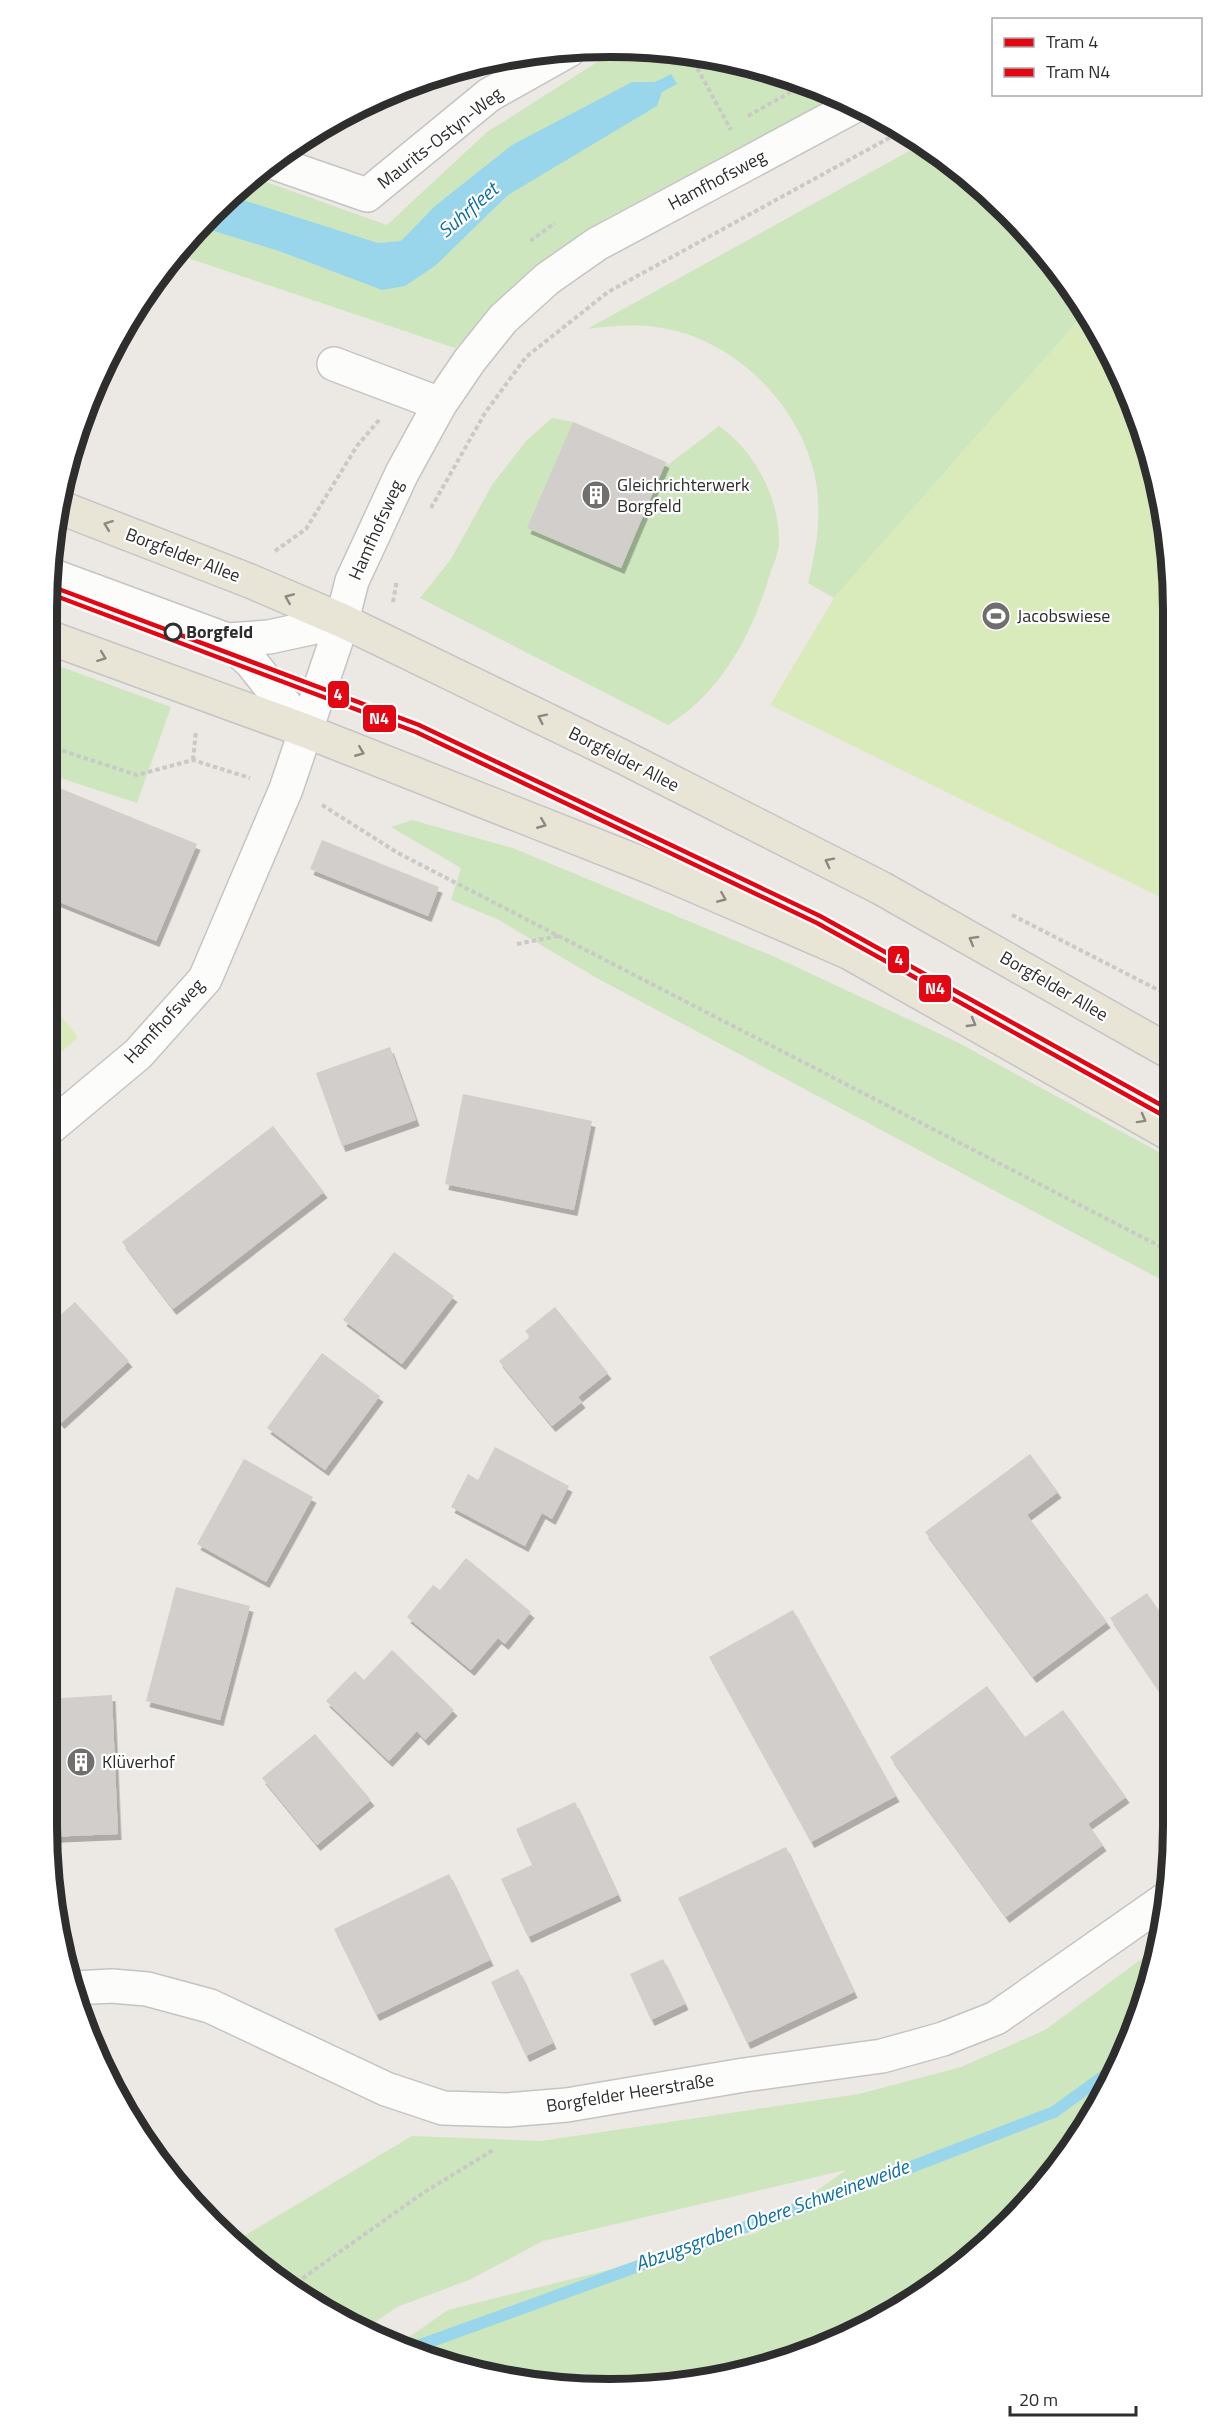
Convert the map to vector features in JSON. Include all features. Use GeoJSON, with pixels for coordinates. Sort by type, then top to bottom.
{"type":"FeatureCollection","features":[{"type":"Feature","properties":{"kind":"main road","name":"Borgfelder Allee"},"geometry":{"type":"LineString","coordinates":[[67,510],[250,581],[343,621],[621,756],[881,888],[1163,1048]]}},
{"type":"Feature","properties":{"kind":"main road"},"geometry":{"type":"LineString","coordinates":[[57,640],[306,731],[658,870],[848,952],[1163,1130]]}},
{"type":"Feature","properties":{"kind":"street","name":"Maurits-Ostyn-Weg"},"geometry":{"type":"LineString","coordinates":[[281,165],[367,195],[489,95],[550,61]]}},
{"type":"Feature","properties":{"kind":"street","name":"Hamfhofsweg"},"geometry":{"type":"LineString","coordinates":[[57,1122],[138,1054],[205,979],[286,789],[343,621],[352,581],[402,473],[440,404],[470,360],[503,319],[547,279],[597,244],[847,110]]}},
{"type":"Feature","properties":{"kind":"street"},"geometry":{"type":"LineString","coordinates":[[334,364],[440,404]]}},
{"type":"Feature","properties":{"kind":"street"},"geometry":{"type":"LineString","coordinates":[[58,578],[227,640],[251,662],[306,731]]}},
{"type":"Feature","properties":{"kind":"street"},"geometry":{"type":"LineString","coordinates":[[227,640],[269,637],[343,621]]}},
{"type":"Feature","properties":{"kind":"street","name":"Borgfelder Heerstraße"},"geometry":{"type":"LineString","coordinates":[[81,1988],[112,1986],[147,1989],[200,2003],[386,2089],[443,2108],[507,2110],[567,2105],[744,2075],[882,2056],[943,2039],[996,2018],[1157,1905]]}},
{"type":"Feature","properties":{"kind":"path"},"geometry":{"type":"LineString","coordinates":[[695,64],[729,126]]}},
{"type":"Feature","properties":{"kind":"path"},"geometry":{"type":"LineString","coordinates":[[428,514],[485,413],[526,357],[608,292],[893,136]]}},
{"type":"Feature","properties":{"kind":"path"},"geometry":{"type":"LineString","coordinates":[[393,602],[399,573]]}},
{"type":"Feature","properties":{"kind":"path"},"geometry":{"type":"LineString","coordinates":[[193,760],[197,727]]}},
{"type":"Feature","properties":{"kind":"path"},"geometry":{"type":"LineString","coordinates":[[57,749],[137,776],[193,760],[286,789],[332,810],[398,853],[1163,1248]]}},
{"type":"Feature","properties":{"kind":"path"},"geometry":{"type":"LineString","coordinates":[[517,945],[559,935]]}},
{"type":"Feature","properties":{"kind":"path"},"geometry":{"type":"LineString","coordinates":[[297,2282],[423,2193],[500,2146]]}},
{"type":"Feature","properties":{"kind":"green space"},"geometry":{"type":"Polygon","coordinates":[[[605,57],[646,58],[718,68],[788,86],[827,101],[607,218],[553,253],[455,348],[184,257],[219,219],[262,180],[387,225],[487,132],[605,57]]]}},
{"type":"Feature","properties":{"kind":"green space"},"geometry":{"type":"Polygon","coordinates":[[[914,148],[947,171],[1001,219],[1049,273],[1080,319],[834,598],[808,583],[818,524],[817,488],[810,459],[798,431],[782,405],[762,382],[739,362],[713,345],[685,334],[656,327],[638,326],[587,329],[914,148]]]}},
{"type":"Feature","properties":{"kind":"green space","name":"Jacobswiese"},"geometry":{"type":"Polygon","coordinates":[[[1080,319],[1106,365],[1134,432],[1152,502],[1158,538],[1163,610],[1163,899],[770,705],[834,598],[1080,319]]]}},
{"type":"Feature","properties":{"kind":"green space"},"geometry":{"type":"Polygon","coordinates":[[[552,418],[573,422],[669,464],[719,426],[732,436],[754,462],[770,493],[778,526],[779,547],[754,618],[732,660],[719,679],[687,712],[668,725],[420,598],[451,559],[492,485],[526,441],[552,418]]]}},
{"type":"Feature","properties":{"kind":"green space"},"geometry":{"type":"Polygon","coordinates":[[[57,665],[171,707],[137,803],[57,777],[57,665]]]}},
{"type":"Feature","properties":{"kind":"green space"},"geometry":{"type":"Polygon","coordinates":[[[412,820],[513,848],[775,957],[957,1042],[1163,1154],[1163,1281],[595,977],[497,919],[451,900],[461,868],[391,827],[412,820]]]}},
{"type":"Feature","properties":{"kind":"green space"},"geometry":{"type":"Polygon","coordinates":[[[57,1011],[78,1037],[57,1056],[57,1011]]]}},
{"type":"Feature","properties":{"kind":"green space"},"geometry":{"type":"Polygon","coordinates":[[[1147,1955],[1134,2004],[1121,2038],[1089,2102],[1049,2163],[1001,2217],[947,2265],[886,2305],[822,2337],[753,2360],[718,2368],[646,2378],[574,2378],[502,2368],[432,2350],[405,2340],[448,2310],[756,2233],[846,2170],[543,2241],[469,2280],[397,2307],[371,2325],[303,2286],[241,2238],[412,2136],[541,2141],[859,2094],[961,2067],[1045,2030],[1147,1955]]]}},
{"type":"Feature","properties":{"kind":"water","name":"Suhrfleet"},"geometry":{"type":"Polygon","coordinates":[[[671,74],[677,84],[662,92],[657,106],[508,195],[435,266],[405,286],[382,290],[279,251],[209,229],[240,199],[378,243],[401,241],[435,206],[512,145],[632,82],[655,82],[671,74]]]}},
{"type":"Feature","properties":{"kind":"building","name":"Gleichrichterwerk Borgfeld"},"geometry":{"type":"Polygon","coordinates":[[[573,422],[666,462],[621,568],[527,528],[573,422]]]}},
{"type":"Feature","properties":{"kind":"building"},"geometry":{"type":"Polygon","coordinates":[[[57,787],[197,844],[156,941],[57,901],[57,787]]]}},
{"type":"Feature","properties":{"kind":"building"},"geometry":{"type":"Polygon","coordinates":[[[322,840],[439,887],[428,916],[310,869],[322,840]]]}},
{"type":"Feature","properties":{"kind":"building"},"geometry":{"type":"Polygon","coordinates":[[[390,1047],[416,1120],[342,1146],[316,1073],[390,1047]]]}},
{"type":"Feature","properties":{"kind":"building"},"geometry":{"type":"Polygon","coordinates":[[[463,1094],[592,1121],[574,1210],[445,1184],[463,1094]]]}},
{"type":"Feature","properties":{"kind":"building"},"geometry":{"type":"Polygon","coordinates":[[[273,1126],[324,1192],[173,1309],[122,1242],[273,1126]]]}},
{"type":"Feature","properties":{"kind":"building"},"geometry":{"type":"Polygon","coordinates":[[[394,1252],[454,1296],[402,1364],[343,1320],[394,1252]]]}},
{"type":"Feature","properties":{"kind":"building"},"geometry":{"type":"Polygon","coordinates":[[[75,1302],[129,1361],[61,1423],[57,1418],[57,1318],[75,1302]]]}},
{"type":"Feature","properties":{"kind":"building"},"geometry":{"type":"Polygon","coordinates":[[[555,1307],[608,1373],[578,1397],[582,1402],[552,1426],[499,1361],[530,1337],[525,1331],[555,1307]]]}},
{"type":"Feature","properties":{"kind":"building"},"geometry":{"type":"Polygon","coordinates":[[[322,1353],[380,1396],[325,1470],[267,1428],[322,1353]]]}},
{"type":"Feature","properties":{"kind":"building"},"geometry":{"type":"Polygon","coordinates":[[[495,1447],[569,1486],[552,1519],[542,1513],[525,1546],[451,1507],[468,1474],[478,1480],[495,1447]]]}},
{"type":"Feature","properties":{"kind":"building"},"geometry":{"type":"Polygon","coordinates":[[[1030,1454],[1058,1492],[1027,1515],[1107,1622],[1033,1677],[925,1532],[1030,1454]]]}},
{"type":"Feature","properties":{"kind":"building"},"geometry":{"type":"Polygon","coordinates":[[[244,1459],[313,1497],[266,1582],[197,1544],[244,1459]]]}},
{"type":"Feature","properties":{"kind":"building"},"geometry":{"type":"Polygon","coordinates":[[[466,1558],[531,1612],[505,1644],[498,1638],[471,1670],[407,1617],[433,1585],[440,1590],[466,1558]]]}},
{"type":"Feature","properties":{"kind":"building"},"geometry":{"type":"Polygon","coordinates":[[[176,1587],[250,1606],[220,1720],[146,1701],[176,1587]]]}},
{"type":"Feature","properties":{"kind":"building"},"geometry":{"type":"Polygon","coordinates":[[[1147,1593],[1163,1617],[1163,1697],[1110,1618],[1147,1593]]]}},
{"type":"Feature","properties":{"kind":"building"},"geometry":{"type":"Polygon","coordinates":[[[793,1610],[896,1796],[811,1842],[709,1657],[793,1610]]]}},
{"type":"Feature","properties":{"kind":"building"},"geometry":{"type":"Polygon","coordinates":[[[392,1650],[454,1710],[425,1740],[417,1731],[389,1761],[326,1701],[355,1671],[364,1680],[392,1650]]]}},
{"type":"Feature","properties":{"kind":"building"},"geometry":{"type":"Polygon","coordinates":[[[987,1686],[1025,1737],[1063,1710],[1126,1797],[1088,1824],[1103,1845],[1006,1917],[890,1757],[987,1686]]]}},
{"type":"Feature","properties":{"kind":"building","name":"Klüverhof"},"geometry":{"type":"Polygon","coordinates":[[[112,1695],[118,1834],[57,1837],[57,1698],[112,1695]]]}},
{"type":"Feature","properties":{"kind":"building"},"geometry":{"type":"Polygon","coordinates":[[[315,1734],[371,1800],[317,1845],[262,1778],[315,1734]]]}},
{"type":"Feature","properties":{"kind":"building"},"geometry":{"type":"Polygon","coordinates":[[[575,1802],[618,1895],[528,1937],[501,1879],[532,1865],[516,1829],[575,1802]]]}},
{"type":"Feature","properties":{"kind":"building"},"geometry":{"type":"Polygon","coordinates":[[[786,1847],[854,1992],[747,2043],[678,1898],[786,1847]]]}},
{"type":"Feature","properties":{"kind":"building"},"geometry":{"type":"Polygon","coordinates":[[[449,1874],[490,1960],[376,2015],[334,1929],[449,1874]]]}},
{"type":"Feature","properties":{"kind":"building"},"geometry":{"type":"Polygon","coordinates":[[[663,1959],[685,2004],[651,2020],[630,1974],[663,1959]]]}},
{"type":"Feature","properties":{"kind":"building"},"geometry":{"type":"Polygon","coordinates":[[[518,1969],[553,2043],[526,2056],[491,1982],[518,1969]]]}},
{"type":"Feature","properties":{"kind":"waterway","name":"Abzugsgraben Obere Schweineweide"},"geometry":{"type":"LineString","coordinates":[[420,2345],[906,2169],[1054,2112],[1103,2077]]}},
{"type":"Feature","properties":{"kind":"tram line","name":"4"},"geometry":{"type":"LineString","coordinates":[[58,589],[419,725],[820,916],[1163,1106]]}},
{"type":"Feature","properties":{"kind":"tram line","name":"N4"},"geometry":{"type":"LineString","coordinates":[[57,597],[416,732],[817,923],[1163,1115]]}},
{"type":"Feature","properties":{"kind":"place","name":"Gleichrichterwerk Borgfeld"},"geometry":{"type":"Point","coordinates":[596,495]}},
{"type":"Feature","properties":{"kind":"place","name":"Jacobswiese"},"geometry":{"type":"Point","coordinates":[996,616]}},
{"type":"Feature","properties":{"kind":"place","name":"Borgfeld"},"geometry":{"type":"Point","coordinates":[173,632]}},
{"type":"Feature","properties":{"kind":"place","name":"Klüverhof"},"geometry":{"type":"Point","coordinates":[81,1762]}}]}
